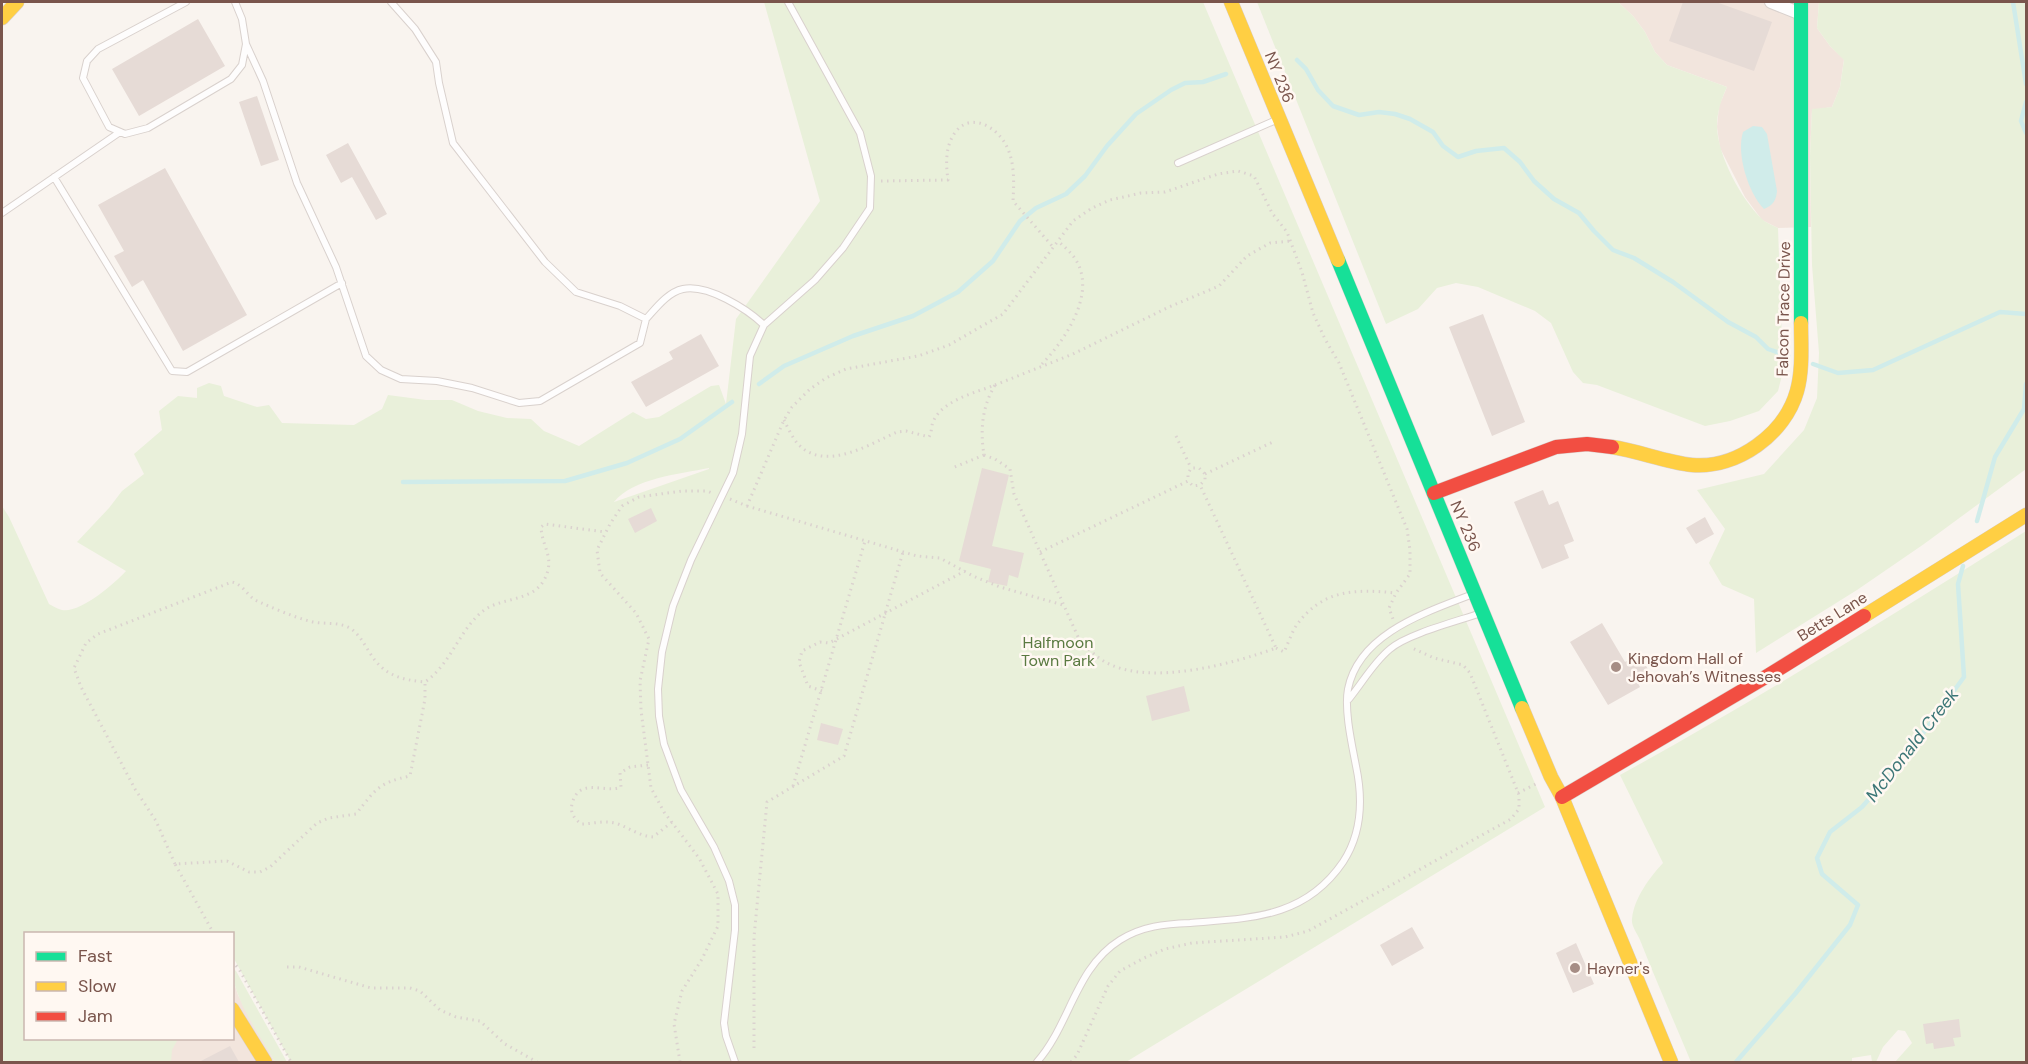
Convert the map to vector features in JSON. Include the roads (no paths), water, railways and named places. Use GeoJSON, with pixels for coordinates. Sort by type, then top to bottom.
{"type":"FeatureCollection","features":[{"type":"Feature","properties":{"kind":"street"},"geometry":{"type":"LineString","coordinates":[[2,18],[17,2]]}},
{"type":"Feature","properties":{"kind":"street","name":"NY 236"},"geometry":{"type":"LineString","coordinates":[[1232,2],[1551,777],[1562,797],[1671,1062]]}},
{"type":"Feature","properties":{"kind":"street"},"geometry":{"type":"LineString","coordinates":[[1771,2],[1801,8]]}},
{"type":"Feature","properties":{"kind":"street","name":"Falcon Trace Drive"},"geometry":{"type":"LineString","coordinates":[[1434,493],[1547,449],[1574,444],[1607,446],[1695,465],[1721,463],[1744,454],[1762,443],[1781,423],[1797,394],[1802,350],[1801,8]]}},
{"type":"Feature","properties":{"kind":"street","name":"Betts Lane"},"geometry":{"type":"LineString","coordinates":[[1562,797],[1768,675],[2026,515]]}},
{"type":"Feature","properties":{"kind":"street"},"geometry":{"type":"LineString","coordinates":[[234,1012],[265,1062]]}},
{"type":"Feature","properties":{"kind":"lane"},"geometry":{"type":"LineString","coordinates":[[186,2],[98,50],[87,61],[83,78],[109,127],[125,134],[148,128],[231,79],[242,65],[246,44]]}},
{"type":"Feature","properties":{"kind":"lane"},"geometry":{"type":"LineString","coordinates":[[235,2],[242,19],[246,44],[263,81],[297,183],[342,283],[366,356],[381,370],[401,379],[437,381],[472,388],[519,403],[540,401],[640,343],[646,319],[664,299],[683,289],[706,291],[748,310],[764,325]]}},
{"type":"Feature","properties":{"kind":"lane"},"geometry":{"type":"LineString","coordinates":[[391,2],[415,29],[436,62],[453,143],[545,262],[576,292],[620,306],[646,319]]}},
{"type":"Feature","properties":{"kind":"lane"},"geometry":{"type":"LineString","coordinates":[[735,1062],[724,1023],[735,930],[735,905],[729,881],[714,847],[691,808],[670,764],[659,716],[658,688],[662,652],[674,606],[691,560],[733,473],[742,434],[750,356],[764,325],[815,280],[843,248],[870,208],[870,181],[860,133],[788,2]]}},
{"type":"Feature","properties":{"kind":"lane"},"geometry":{"type":"LineString","coordinates":[[1178,164],[1279,118]]}},
{"type":"Feature","properties":{"kind":"lane"},"geometry":{"type":"LineString","coordinates":[[2,213],[120,132]]}},
{"type":"Feature","properties":{"kind":"lane"},"geometry":{"type":"LineString","coordinates":[[54,177],[172,371],[187,372],[342,283]]}},
{"type":"Feature","properties":{"kind":"lane"},"geometry":{"type":"LineString","coordinates":[[1037,1062],[1056,1034],[1098,957],[1123,938],[1151,926],[1256,917],[1281,911],[1305,900],[1329,882],[1354,840],[1360,816],[1361,793],[1350,731],[1348,699],[1350,682],[1363,656],[1382,638],[1410,620],[1475,592]]}},
{"type":"Feature","properties":{"kind":"lane"},"geometry":{"type":"LineString","coordinates":[[1348,699],[1365,680],[1374,664],[1392,647],[1404,640],[1484,612]]}},
{"type":"Feature","properties":{"kind":"water"},"geometry":{"type":"Polygon","coordinates":[[[1753,126],[1762,127],[1767,134],[1777,191],[1774,202],[1764,209],[1748,183],[1742,161],[1743,132],[1753,126]]]}},
{"type":"Feature","properties":{"kind":"waterway","name":"McDonald Creek"},"geometry":{"type":"LineString","coordinates":[[2013,2],[2026,84]]}},
{"type":"Feature","properties":{"kind":"waterway"},"geometry":{"type":"LineString","coordinates":[[1297,60],[1306,69],[1318,90],[1333,106],[1359,115],[1379,112],[1410,119],[1433,132],[1443,146],[1458,157],[1476,151],[1504,148],[1554,199],[1579,213],[1613,250],[1634,258],[1673,282],[1728,322],[1756,337],[1768,349],[1788,356]]}},
{"type":"Feature","properties":{"kind":"waterway"},"geometry":{"type":"LineString","coordinates":[[759,384],[784,366],[853,336],[913,316],[958,292],[993,261],[1020,221],[1036,208],[1066,194],[1085,176],[1107,146],[1136,114],[1185,83],[1203,82],[1226,74]]}},
{"type":"Feature","properties":{"kind":"waterway","name":"McDonald Creek"},"geometry":{"type":"LineString","coordinates":[[2026,102],[2021,121],[2026,133]]}},
{"type":"Feature","properties":{"kind":"waterway"},"geometry":{"type":"LineString","coordinates":[[1813,364],[1838,373],[1873,370],[2000,312],[2026,314]]}},
{"type":"Feature","properties":{"kind":"waterway","name":"McDonald Creek"},"geometry":{"type":"LineString","coordinates":[[1977,521],[1995,457],[2024,409],[2026,384]]}},
{"type":"Feature","properties":{"kind":"waterway"},"geometry":{"type":"LineString","coordinates":[[403,482],[565,481],[627,463],[680,439],[732,402]]}},
{"type":"Feature","properties":{"kind":"waterway","name":"McDonald Creek"},"geometry":{"type":"LineString","coordinates":[[1736,1062],[1795,994],[1850,925],[1858,905],[1822,874],[1817,858],[1830,832],[1862,807],[1905,758],[1964,677],[1958,584],[1963,566]]}},
{"type":"Feature","properties":{"kind":"place","name":"Kingdom Hall of Jehovah’s Witnesses"},"geometry":{"type":"Point","coordinates":[1616,667]}},
{"type":"Feature","properties":{"kind":"place","name":"Hayner's"},"geometry":{"type":"Point","coordinates":[1575,968]}},
{"type":"Feature","properties":{"kind":"park label","name":"Halfmoon Town Park"},"geometry":{"type":"Point","coordinates":[1058,651]}}]}
